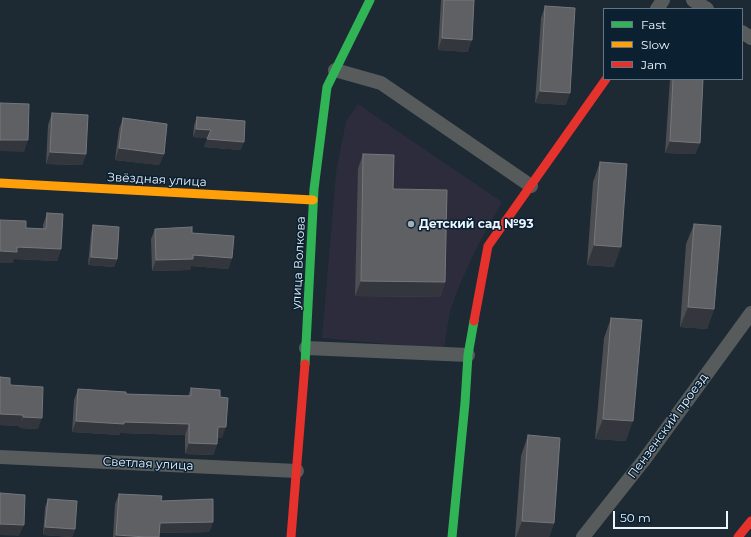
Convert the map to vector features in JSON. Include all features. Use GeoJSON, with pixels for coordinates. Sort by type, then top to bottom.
{"type":"FeatureCollection","features":[{"type":"Feature","properties":{"kind":"street","name":"улица Волкова"},"geometry":{"type":"LineString","coordinates":[[291,537],[306,348],[314,200],[327,87],[370,0]]}},
{"type":"Feature","properties":{"kind":"street"},"geometry":{"type":"LineString","coordinates":[[693,0],[705,8]]}},
{"type":"Feature","properties":{"kind":"street"},"geometry":{"type":"LineString","coordinates":[[335,70],[381,83],[531,186]]}},
{"type":"Feature","properties":{"kind":"street"},"geometry":{"type":"LineString","coordinates":[[452,537],[465,403],[468,355],[488,246],[605,80]]}},
{"type":"Feature","properties":{"kind":"street","name":"Звёздная улица"},"geometry":{"type":"LineString","coordinates":[[0,183],[314,200]]}},
{"type":"Feature","properties":{"kind":"street","name":"Пензенский проезд"},"geometry":{"type":"LineString","coordinates":[[583,537],[644,460],[751,313]]}},
{"type":"Feature","properties":{"kind":"street"},"geometry":{"type":"LineString","coordinates":[[306,348],[468,355]]}},
{"type":"Feature","properties":{"kind":"street","name":"Светлая улица"},"geometry":{"type":"LineString","coordinates":[[0,457],[297,471]]}},
{"type":"Feature","properties":{"kind":"street"},"geometry":{"type":"LineString","coordinates":[[738,537],[751,521]]}},
{"type":"Feature","properties":{"kind":"shaded area","name":"Детский сад №93"},"geometry":{"type":"Polygon","coordinates":[[[358,104],[502,202],[478,245],[460,284],[450,311],[444,349],[322,338],[336,172],[346,121],[358,104]]]}},
{"type":"Feature","properties":{"kind":"building"},"geometry":{"type":"Polygon","coordinates":[[[444,0],[474,0],[472,40],[442,38],[444,0]]]}},
{"type":"Feature","properties":{"kind":"building"},"geometry":{"type":"Polygon","coordinates":[[[545,6],[575,8],[570,93],[540,91],[545,6]]]}},
{"type":"Feature","properties":{"kind":"building"},"geometry":{"type":"Polygon","coordinates":[[[673,80],[703,80],[700,143],[670,141],[673,80]]]}},
{"type":"Feature","properties":{"kind":"building"},"geometry":{"type":"Polygon","coordinates":[[[0,103],[29,104],[28,140],[0,140],[0,103]]]}},
{"type":"Feature","properties":{"kind":"building"},"geometry":{"type":"Polygon","coordinates":[[[52,113],[88,115],[86,154],[50,152],[52,113]]]}},
{"type":"Feature","properties":{"kind":"building"},"geometry":{"type":"Polygon","coordinates":[[[197,117],[245,121],[244,142],[207,139],[211,130],[196,129],[197,117]]]}},
{"type":"Feature","properties":{"kind":"building"},"geometry":{"type":"Polygon","coordinates":[[[123,118],[167,124],[164,154],[119,148],[123,118]]]}},
{"type":"Feature","properties":{"kind":"building"},"geometry":{"type":"Polygon","coordinates":[[[363,154],[394,155],[393,189],[447,190],[445,282],[361,281],[363,154]]]}},
{"type":"Feature","properties":{"kind":"building"},"geometry":{"type":"Polygon","coordinates":[[[600,162],[627,164],[621,247],[594,245],[600,162]]]}},
{"type":"Feature","properties":{"kind":"building"},"geometry":{"type":"Polygon","coordinates":[[[47,213],[63,214],[61,249],[17,247],[17,252],[0,251],[0,220],[26,221],[26,228],[46,229],[47,213]]]}},
{"type":"Feature","properties":{"kind":"building"},"geometry":{"type":"Polygon","coordinates":[[[694,224],[721,226],[714,309],[688,307],[694,224]]]}},
{"type":"Feature","properties":{"kind":"building"},"geometry":{"type":"Polygon","coordinates":[[[93,225],[119,227],[117,259],[91,257],[93,225]]]}},
{"type":"Feature","properties":{"kind":"building"},"geometry":{"type":"Polygon","coordinates":[[[192,227],[192,233],[234,236],[232,258],[193,255],[193,259],[156,260],[155,229],[192,227]]]}},
{"type":"Feature","properties":{"kind":"building"},"geometry":{"type":"Polygon","coordinates":[[[611,318],[642,320],[633,421],[603,419],[611,318]]]}},
{"type":"Feature","properties":{"kind":"building"},"geometry":{"type":"Polygon","coordinates":[[[0,377],[10,378],[10,385],[43,387],[42,418],[0,414],[0,377]]]}},
{"type":"Feature","properties":{"kind":"building"},"geometry":{"type":"Polygon","coordinates":[[[191,388],[220,390],[220,397],[228,398],[226,427],[218,427],[217,444],[189,443],[189,424],[124,422],[124,424],[76,421],[78,389],[126,392],[126,394],[191,396],[191,388]]]}},
{"type":"Feature","properties":{"kind":"building"},"geometry":{"type":"Polygon","coordinates":[[[528,435],[560,438],[554,523],[522,521],[528,435]]]}},
{"type":"Feature","properties":{"kind":"building"},"geometry":{"type":"Polygon","coordinates":[[[0,493],[25,495],[24,525],[0,524],[0,493]]]}},
{"type":"Feature","properties":{"kind":"building"},"geometry":{"type":"Polygon","coordinates":[[[119,494],[162,496],[161,501],[213,499],[213,522],[160,523],[159,537],[116,535],[119,494]]]}},
{"type":"Feature","properties":{"kind":"building"},"geometry":{"type":"Polygon","coordinates":[[[48,499],[77,501],[75,529],[45,527],[48,499]]]}},
{"type":"Feature","properties":{"kind":"traffic: fast"},"geometry":{"type":"LineString","coordinates":[[305,364],[314,189],[327,87],[370,0]]}},
{"type":"Feature","properties":{"kind":"traffic: fast"},"geometry":{"type":"LineString","coordinates":[[452,537],[465,403],[468,355],[474,321]]}},
{"type":"Feature","properties":{"kind":"traffic: slow"},"geometry":{"type":"LineString","coordinates":[[0,183],[313,200]]}},
{"type":"Feature","properties":{"kind":"traffic: jam"},"geometry":{"type":"LineString","coordinates":[[474,321],[488,246],[605,80]]}},
{"type":"Feature","properties":{"kind":"traffic: jam"},"geometry":{"type":"LineString","coordinates":[[291,537],[305,364]]}},
{"type":"Feature","properties":{"kind":"traffic: jam"},"geometry":{"type":"LineString","coordinates":[[738,537],[751,521]]}},
{"type":"Feature","properties":{"kind":"place","name":"Детский сад №93"},"geometry":{"type":"Point","coordinates":[411,224]}}]}
